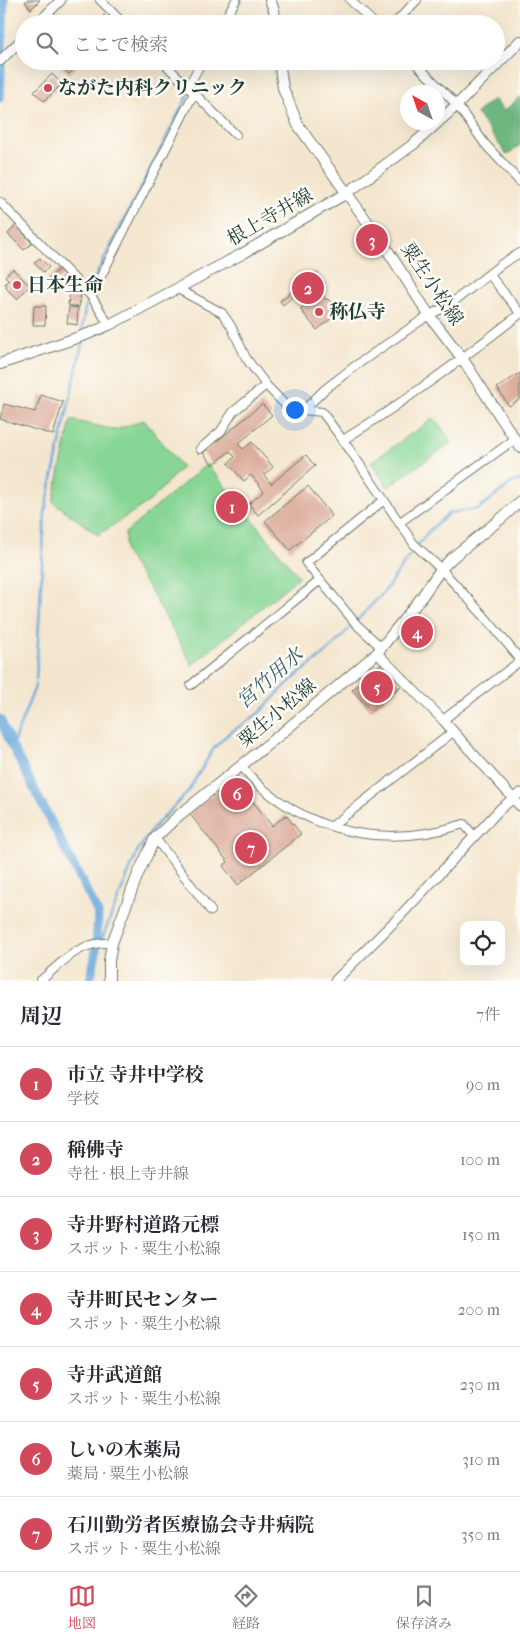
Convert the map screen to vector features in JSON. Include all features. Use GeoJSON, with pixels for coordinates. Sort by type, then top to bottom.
{"type":"FeatureCollection","features":[{"type":"Feature","properties":{"kind":"main road"},"geometry":{"type":"LineString","coordinates":[[270,0],[275,15]]}},
{"type":"Feature","properties":{"kind":"main road","name":"根上寺井線"},"geometry":{"type":"LineString","coordinates":[[505,56],[520,40]]}},
{"type":"Feature","properties":{"kind":"main road","name":"粟生小松線"},"geometry":{"type":"LineString","coordinates":[[280,70],[283,88],[298,125],[310,144],[386,248],[429,315],[462,358],[517,443]]}},
{"type":"Feature","properties":{"kind":"main road","name":"根上寺井線"},"geometry":{"type":"LineString","coordinates":[[0,364],[110,325],[178,289],[347,193],[415,143],[458,105],[491,70]]}},
{"type":"Feature","properties":{"kind":"main road","name":"粟生小松線"},"geometry":{"type":"LineString","coordinates":[[109,981],[108,943],[155,838],[177,817],[379,650],[421,598],[441,569],[520,501]]}},
{"type":"Feature","properties":{"kind":"street"},"geometry":{"type":"LineString","coordinates":[[46,15],[61,0]]}},
{"type":"Feature","properties":{"kind":"street"},"geometry":{"type":"LineString","coordinates":[[100,0],[115,15]]}},
{"type":"Feature","properties":{"kind":"street"},"geometry":{"type":"LineString","coordinates":[[227,15],[236,0]]}},
{"type":"Feature","properties":{"kind":"street"},"geometry":{"type":"LineString","coordinates":[[350,0],[366,15]]}},
{"type":"Feature","properties":{"kind":"street"},"geometry":{"type":"LineString","coordinates":[[403,15],[417,0]]}},
{"type":"Feature","properties":{"kind":"street"},"geometry":{"type":"LineString","coordinates":[[0,61],[15,45]]}},
{"type":"Feature","properties":{"kind":"street"},"geometry":{"type":"LineString","coordinates":[[171,70],[236,135]]}},
{"type":"Feature","properties":{"kind":"street"},"geometry":{"type":"LineString","coordinates":[[92,296],[191,90],[199,70]]}},
{"type":"Feature","properties":{"kind":"street"},"geometry":{"type":"LineString","coordinates":[[422,70],[458,105],[485,144],[520,182]]}},
{"type":"Feature","properties":{"kind":"street"},"geometry":{"type":"LineString","coordinates":[[2,204],[92,296],[110,325]]}},
{"type":"Feature","properties":{"kind":"street"},"geometry":{"type":"LineString","coordinates":[[304,410],[324,390],[354,366],[429,315],[448,306],[520,253]]}},
{"type":"Feature","properties":{"kind":"street"},"geometry":{"type":"LineString","coordinates":[[343,440],[372,422],[462,358],[520,314],[489,274]]}},
{"type":"Feature","properties":{"kind":"street"},"geometry":{"type":"LineString","coordinates":[[178,289],[222,313],[231,326],[246,358],[266,385],[292,412],[304,410],[322,412],[416,547],[441,569],[484,616],[520,660],[443,720]]}},
{"type":"Feature","properties":{"kind":"street"},"geometry":{"type":"LineString","coordinates":[[200,449],[221,431],[233,412],[266,385]]}},
{"type":"Feature","properties":{"kind":"street"},"geometry":{"type":"LineString","coordinates":[[399,523],[517,443]]}},
{"type":"Feature","properties":{"kind":"street"},"geometry":{"type":"LineString","coordinates":[[384,500],[306,563],[319,581],[379,650],[454,732],[516,795],[520,806]]}},
{"type":"Feature","properties":{"kind":"street"},"geometry":{"type":"LineString","coordinates":[[191,686],[319,581]]}},
{"type":"Feature","properties":{"kind":"street"},"geometry":{"type":"LineString","coordinates":[[332,826],[454,732]]}},
{"type":"Feature","properties":{"kind":"street"},"geometry":{"type":"LineString","coordinates":[[240,766],[262,787],[287,805],[314,820],[332,826],[370,836],[410,836],[441,831],[464,824],[474,836]]}},
{"type":"Feature","properties":{"kind":"street"},"geometry":{"type":"LineString","coordinates":[[335,981],[420,896],[474,836],[516,795]]}},
{"type":"Feature","properties":{"kind":"street"},"geometry":{"type":"LineString","coordinates":[[155,838],[211,911]]}},
{"type":"Feature","properties":{"kind":"street"},"geometry":{"type":"LineString","coordinates":[[40,981],[86,945],[108,943]]}},
{"type":"Feature","properties":{"kind":"green space"},"geometry":{"type":"Polygon","coordinates":[[[520,97],[520,145],[507,155],[476,113],[494,99],[504,111],[520,97]]]}},
{"type":"Feature","properties":{"kind":"green space"},"geometry":{"type":"Polygon","coordinates":[[[434,418],[452,442],[388,487],[371,462],[434,418]]]}},
{"type":"Feature","properties":{"kind":"green space"},"geometry":{"type":"Polygon","coordinates":[[[71,420],[115,430],[144,420],[182,467],[150,501],[98,535],[53,502],[71,420]]]}},
{"type":"Feature","properties":{"kind":"green space"},"geometry":{"type":"Polygon","coordinates":[[[207,464],[299,577],[192,665],[152,593],[125,552],[125,533],[207,464]]]}},
{"type":"Feature","properties":{"kind":"building"},"geometry":{"type":"Polygon","coordinates":[[[27,0],[40,0],[31,9],[25,2],[27,0]]]}},
{"type":"Feature","properties":{"kind":"building"},"geometry":{"type":"Polygon","coordinates":[[[65,70],[73,70],[69,74],[65,70]]]}},
{"type":"Feature","properties":{"kind":"building","name":"ながた内科クリニック"},"geometry":{"type":"Polygon","coordinates":[[[52,74],[62,84],[44,101],[34,92],[52,74]]]}},
{"type":"Feature","properties":{"kind":"building"},"geometry":{"type":"Polygon","coordinates":[[[16,225],[32,243],[24,250],[8,234],[16,225]]]}},
{"type":"Feature","properties":{"kind":"building"},"geometry":{"type":"Polygon","coordinates":[[[40,258],[49,267],[43,272],[34,263],[40,258]]]}},
{"type":"Feature","properties":{"kind":"building"},"geometry":{"type":"Polygon","coordinates":[[[61,267],[67,272],[52,286],[47,280],[61,267]]]}},
{"type":"Feature","properties":{"kind":"building","name":"日本生命"},"geometry":{"type":"Polygon","coordinates":[[[13,269],[30,286],[17,299],[6,288],[5,283],[9,280],[5,276],[13,269]]]}},
{"type":"Feature","properties":{"kind":"building"},"geometry":{"type":"Polygon","coordinates":[[[316,272],[325,283],[305,300],[299,292],[283,305],[280,301],[316,272]]]}},
{"type":"Feature","properties":{"kind":"building","name":"称仏寺"},"geometry":{"type":"Polygon","coordinates":[[[320,289],[326,300],[328,299],[334,306],[332,308],[337,314],[317,330],[300,309],[307,304],[305,301],[320,289]]]}},
{"type":"Feature","properties":{"kind":"building"},"geometry":{"type":"Polygon","coordinates":[[[70,293],[81,294],[79,307],[68,305],[70,293]]]}},
{"type":"Feature","properties":{"kind":"building"},"geometry":{"type":"Polygon","coordinates":[[[34,306],[46,306],[45,325],[33,325],[34,306]]]}},
{"type":"Feature","properties":{"kind":"building"},"geometry":{"type":"Polygon","coordinates":[[[69,307],[78,308],[77,325],[67,323],[69,307]]]}},
{"type":"Feature","properties":{"kind":"building"},"geometry":{"type":"Polygon","coordinates":[[[520,373],[520,399],[509,406],[497,388],[520,373]]]}},
{"type":"Feature","properties":{"kind":"building"},"geometry":{"type":"Polygon","coordinates":[[[41,395],[63,402],[53,435],[0,419],[4,404],[35,412],[41,395]]]}},
{"type":"Feature","properties":{"kind":"building"},"geometry":{"type":"Polygon","coordinates":[[[262,404],[272,415],[238,444],[243,449],[252,442],[273,467],[264,475],[271,484],[306,455],[315,466],[258,515],[249,504],[264,491],[251,475],[244,481],[228,463],[235,457],[230,451],[213,465],[203,453],[262,404]]]}},
{"type":"Feature","properties":{"kind":"building"},"geometry":{"type":"Polygon","coordinates":[[[308,486],[332,516],[290,550],[265,521],[308,486]]]}},
{"type":"Feature","properties":{"kind":"building"},"geometry":{"type":"Polygon","coordinates":[[[421,616],[433,628],[414,647],[401,635],[421,616]]]}},
{"type":"Feature","properties":{"kind":"building"},"geometry":{"type":"Polygon","coordinates":[[[381,664],[402,685],[371,711],[352,690],[381,664]]]}},
{"type":"Feature","properties":{"kind":"building"},"geometry":{"type":"Polygon","coordinates":[[[238,783],[249,796],[236,806],[226,793],[238,783]]]}},
{"type":"Feature","properties":{"kind":"building"},"geometry":{"type":"Polygon","coordinates":[[[219,789],[237,811],[251,799],[272,826],[286,815],[301,834],[238,885],[223,866],[228,862],[189,813],[219,789]]]}},
{"type":"Feature","properties":{"kind":"waterway","name":"宮竹用水"},"geometry":{"type":"LineString","coordinates":[[0,98],[4,0]]}},
{"type":"Feature","properties":{"kind":"waterway"},"geometry":{"type":"LineString","coordinates":[[232,15],[242,0]]}},
{"type":"Feature","properties":{"kind":"waterway"},"geometry":{"type":"LineString","coordinates":[[192,88],[203,70]]}},
{"type":"Feature","properties":{"kind":"waterway"},"geometry":{"type":"LineString","coordinates":[[91,285],[189,93]]}},
{"type":"Feature","properties":{"kind":"waterway"},"geometry":{"type":"LineString","coordinates":[[83,334],[82,328],[87,296]]}},
{"type":"Feature","properties":{"kind":"waterway"},"geometry":{"type":"LineString","coordinates":[[36,679],[45,511],[83,340]]}},
{"type":"Feature","properties":{"kind":"waterway","name":"宮竹用水"},"geometry":{"type":"LineString","coordinates":[[101,941],[138,850],[154,827],[187,793],[214,748],[228,734],[258,714],[291,680],[326,653],[384,592],[429,531],[449,513],[478,509],[513,482],[520,480]]}},
{"type":"Feature","properties":{"kind":"waterway"},"geometry":{"type":"LineString","coordinates":[[12,746],[36,684]]}},
{"type":"Feature","properties":{"kind":"waterway","name":"宮竹用水"},"geometry":{"type":"LineString","coordinates":[[0,719],[98,913],[96,952],[90,981]]}},
{"type":"Feature","properties":{"kind":"waterway","name":"宮竹用水"},"geometry":{"type":"LineString","coordinates":[[96,952],[99,946]]}},
{"type":"Feature","properties":{"kind":"place","name":"ながた内科クリニック"},"geometry":{"type":"Point","coordinates":[48,88]}},
{"type":"Feature","properties":{"kind":"place","name":"寺井野村道路元標"},"geometry":{"type":"Point","coordinates":[372,240]}},
{"type":"Feature","properties":{"kind":"place","name":"日本生命"},"geometry":{"type":"Point","coordinates":[17,285]}},
{"type":"Feature","properties":{"kind":"place","name":"稱佛寺"},"geometry":{"type":"Point","coordinates":[308,288]}},
{"type":"Feature","properties":{"kind":"place","name":"称仏寺"},"geometry":{"type":"Point","coordinates":[319,312]}},
{"type":"Feature","properties":{"kind":"place","name":"市立 寺井中学校"},"geometry":{"type":"Point","coordinates":[232,507]}},
{"type":"Feature","properties":{"kind":"place","name":"寺井町民センター"},"geometry":{"type":"Point","coordinates":[417,632]}},
{"type":"Feature","properties":{"kind":"place","name":"寺井武道館"},"geometry":{"type":"Point","coordinates":[377,687]}},
{"type":"Feature","properties":{"kind":"place","name":"しいの木薬局"},"geometry":{"type":"Point","coordinates":[237,794]}},
{"type":"Feature","properties":{"kind":"place","name":"石川勤労者医療協会寺井病院"},"geometry":{"type":"Point","coordinates":[251,848]}}]}
